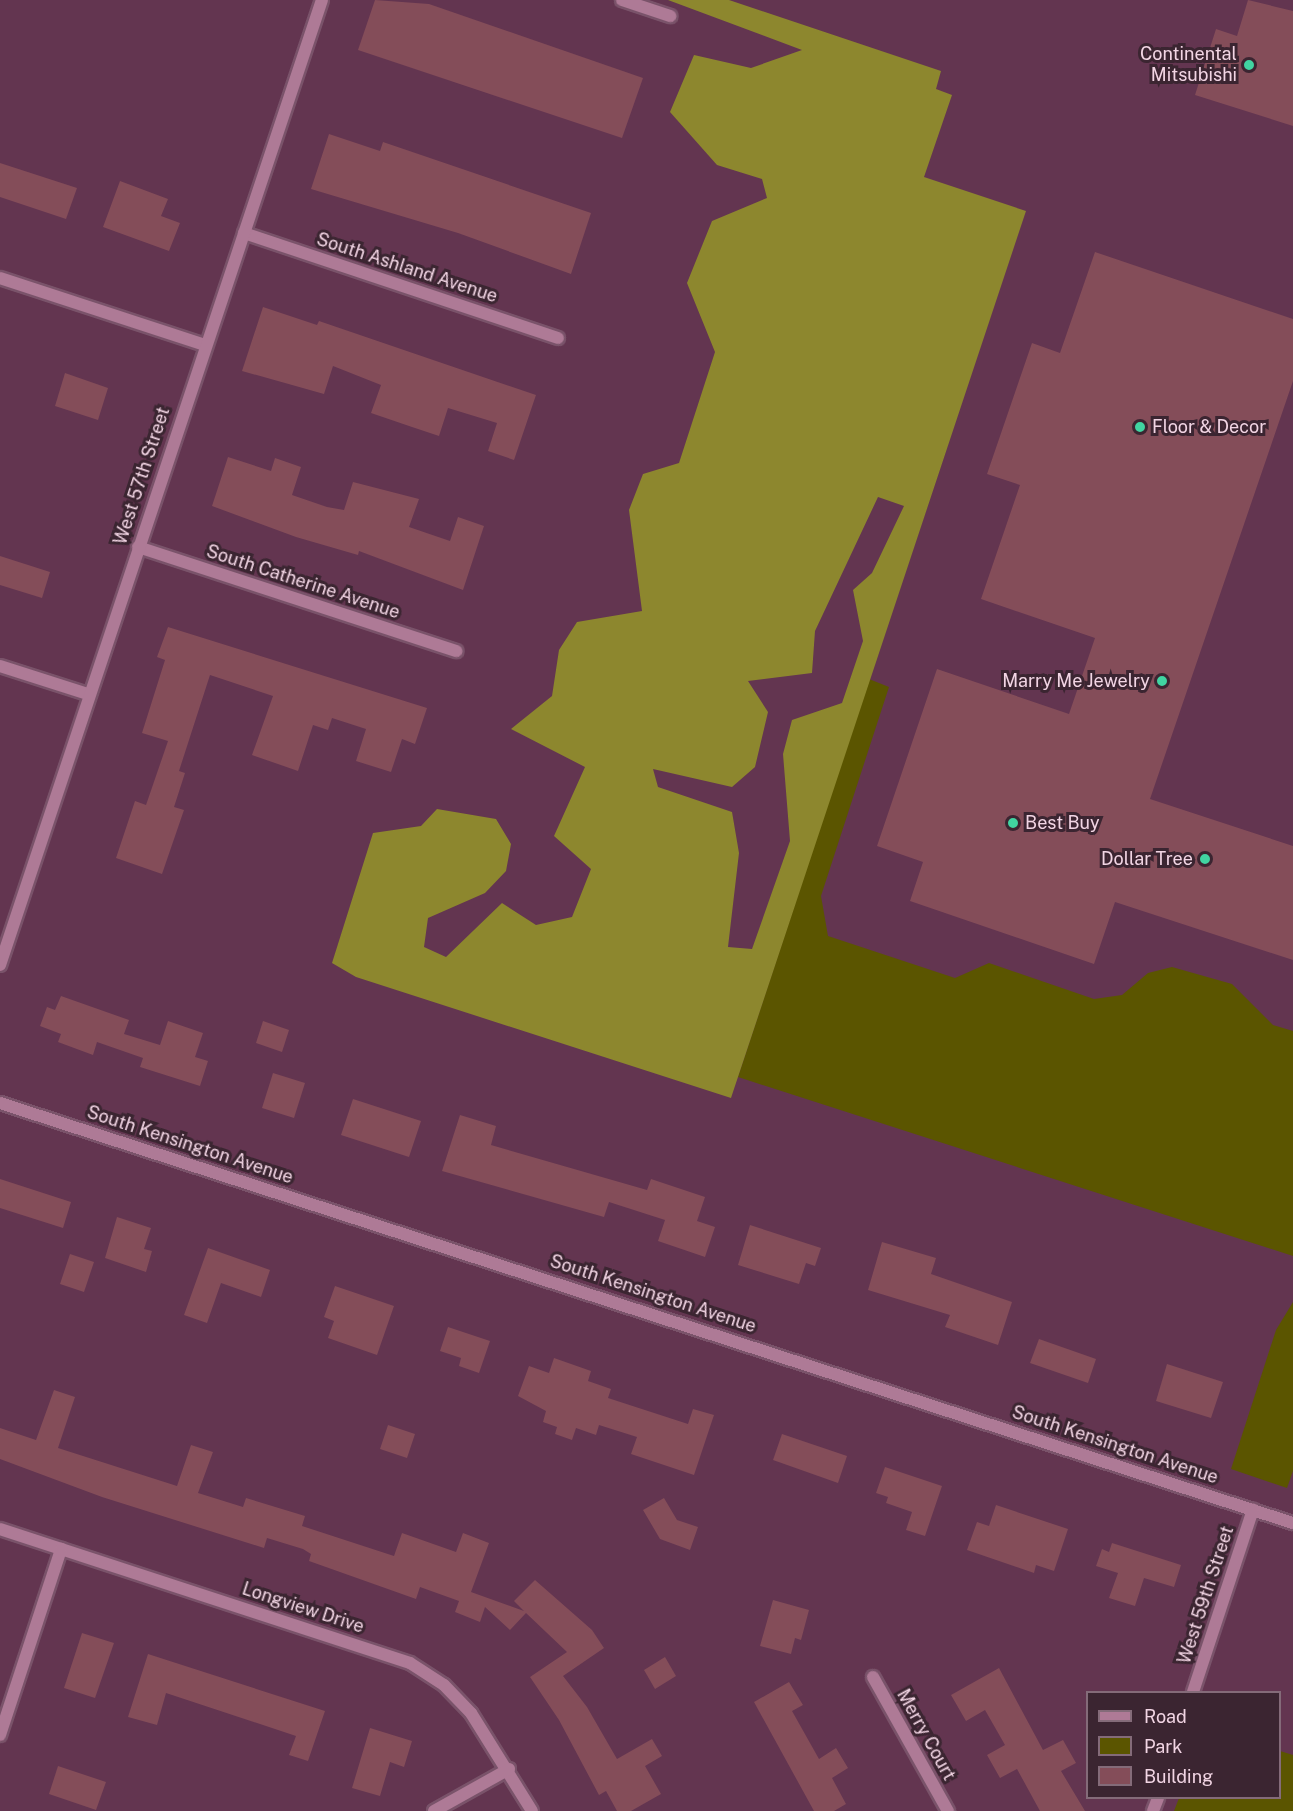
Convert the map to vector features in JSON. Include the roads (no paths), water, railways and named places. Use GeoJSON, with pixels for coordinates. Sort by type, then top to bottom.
{"type":"FeatureCollection","features":[{"type":"Feature","properties":{"kind":"street","name":"West 57th Street"},"geometry":{"type":"LineString","coordinates":[[0,965],[88,694],[322,0]]}},
{"type":"Feature","properties":{"kind":"street"},"geometry":{"type":"LineString","coordinates":[[622,0],[670,16]]}},
{"type":"Feature","properties":{"kind":"street","name":"South Ashland Avenue"},"geometry":{"type":"LineString","coordinates":[[244,233],[558,338]]}},
{"type":"Feature","properties":{"kind":"street"},"geometry":{"type":"LineString","coordinates":[[0,278],[205,345]]}},
{"type":"Feature","properties":{"kind":"street","name":"South Catherine Avenue"},"geometry":{"type":"LineString","coordinates":[[138,547],[456,651]]}},
{"type":"Feature","properties":{"kind":"street"},"geometry":{"type":"LineString","coordinates":[[0,666],[88,694]]}},
{"type":"Feature","properties":{"kind":"street","name":"South Kensington Avenue"},"geometry":{"type":"LineString","coordinates":[[0,1103],[1293,1523]]}},
{"type":"Feature","properties":{"kind":"street","name":"West 59th Street"},"geometry":{"type":"LineString","coordinates":[[1193,1691],[1253,1510]]}},
{"type":"Feature","properties":{"kind":"street","name":"Longview Drive"},"geometry":{"type":"LineString","coordinates":[[0,1529],[410,1663],[444,1685],[471,1713],[509,1769],[531,1811]]}},
{"type":"Feature","properties":{"kind":"street"},"geometry":{"type":"LineString","coordinates":[[0,1735],[61,1550]]}},
{"type":"Feature","properties":{"kind":"street","name":"Merry Court"},"geometry":{"type":"LineString","coordinates":[[873,1677],[948,1811]]}},
{"type":"Feature","properties":{"kind":"street"},"geometry":{"type":"LineString","coordinates":[[434,1811],[509,1769]]}},
{"type":"Feature","properties":{"kind":"place","name":"Continental Mitsubishi"},"geometry":{"type":"Point","coordinates":[1249,65]}},
{"type":"Feature","properties":{"kind":"place","name":"Floor & Decor"},"geometry":{"type":"Point","coordinates":[1140,427]}},
{"type":"Feature","properties":{"kind":"place","name":"Marry Me Jewelry"},"geometry":{"type":"Point","coordinates":[1162,681]}},
{"type":"Feature","properties":{"kind":"place","name":"Best Buy"},"geometry":{"type":"Point","coordinates":[1013,823]}},
{"type":"Feature","properties":{"kind":"place","name":"Dollar Tree"},"geometry":{"type":"Point","coordinates":[1205,859]}}]}
